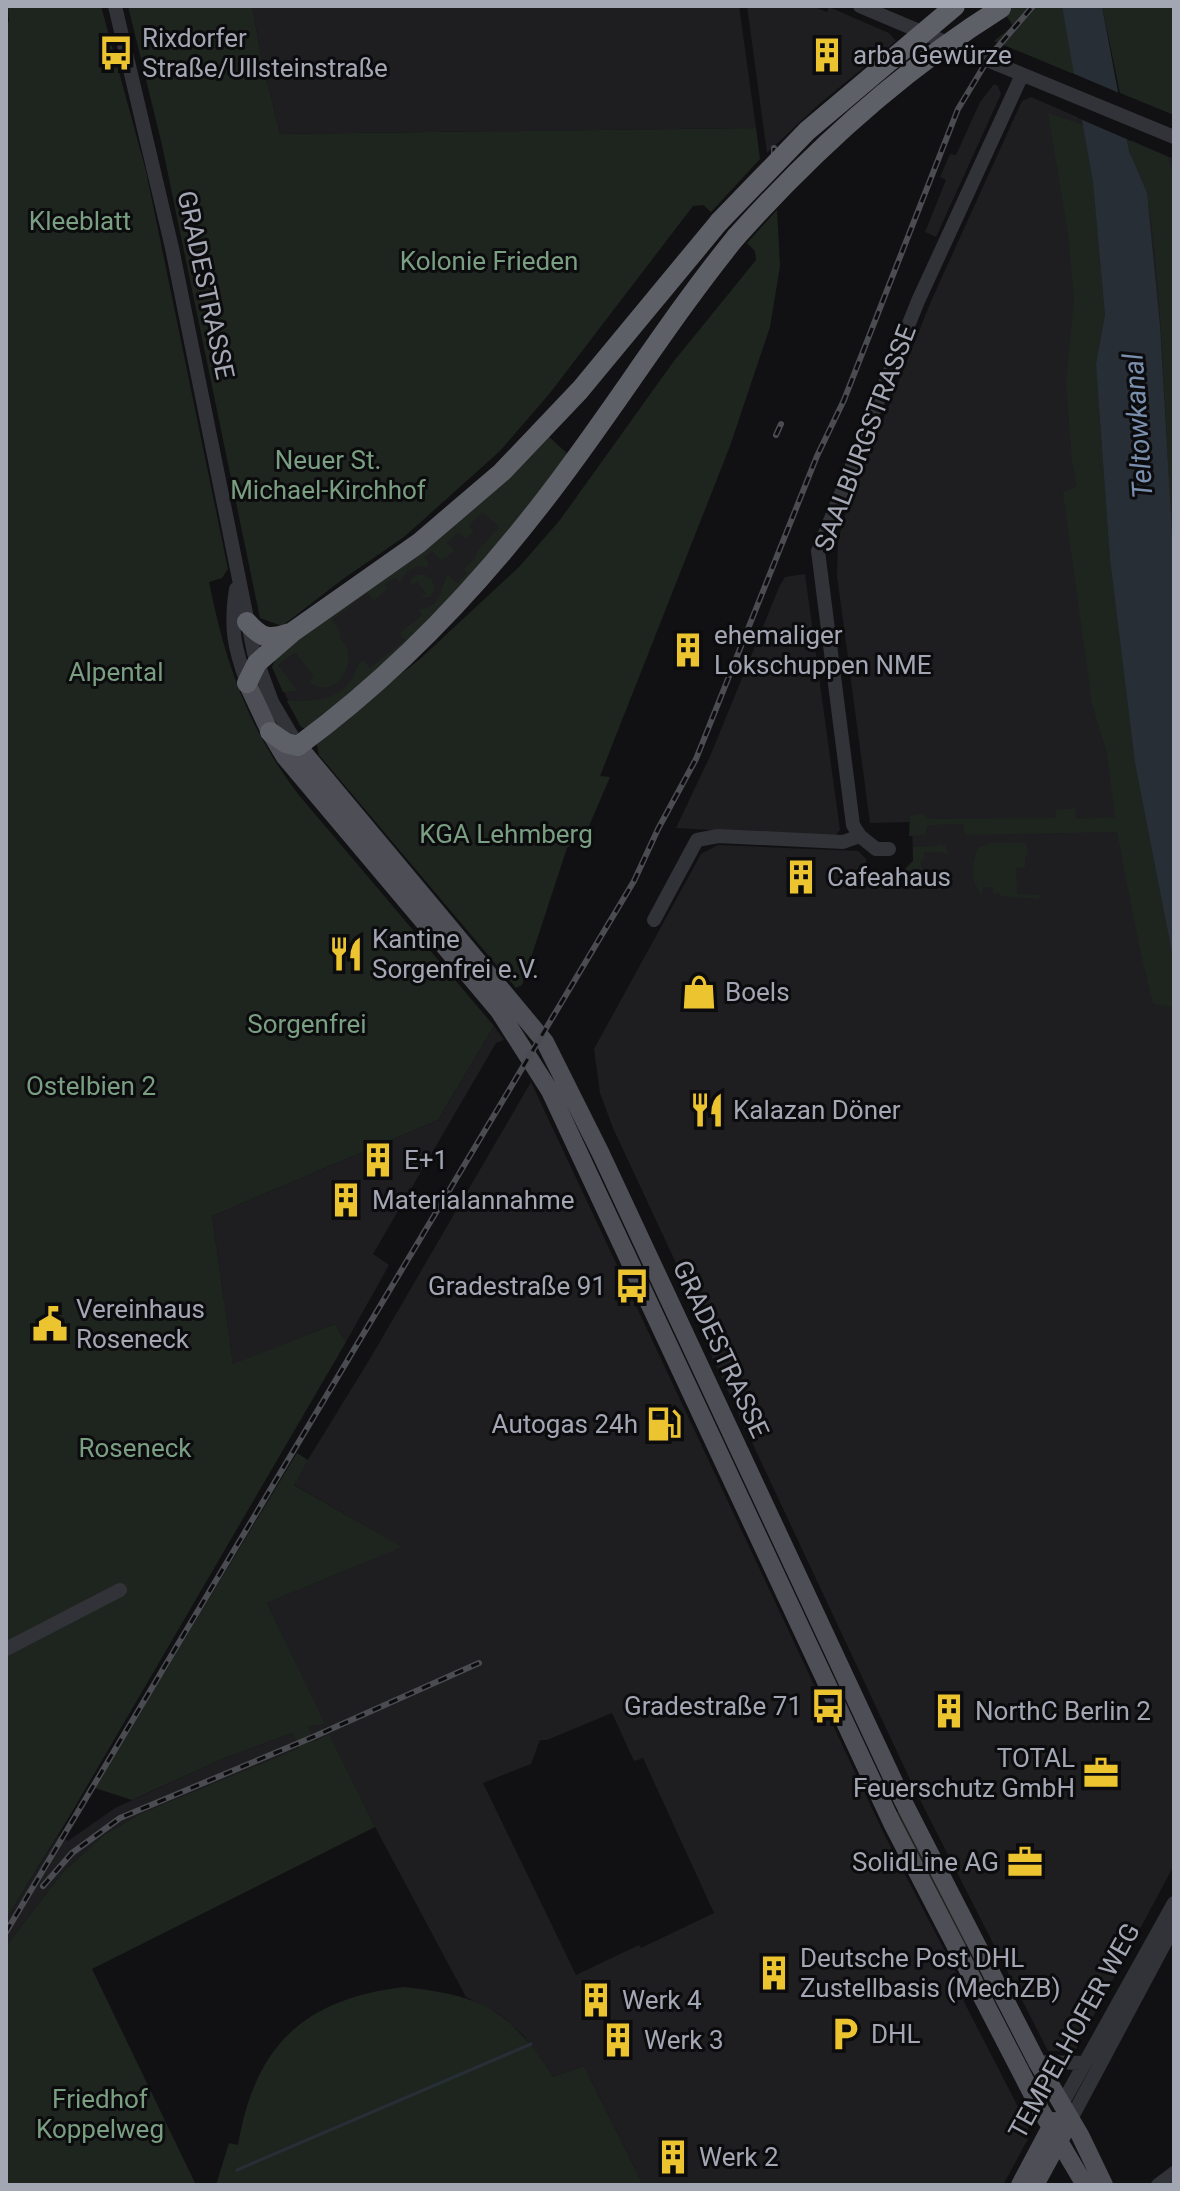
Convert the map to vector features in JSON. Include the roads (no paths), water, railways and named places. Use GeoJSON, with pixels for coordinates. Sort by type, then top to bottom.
{"type":"FeatureCollection","features":[{"type":"Feature","properties":{"kind":"highway"},"geometry":{"type":"LineString","coordinates":[[247,683],[257,663],[294,631],[419,543],[502,472],[580,390],[719,222],[807,131],[955,6]]}},
{"type":"Feature","properties":{"kind":"highway"},"geometry":{"type":"LineString","coordinates":[[270,732],[286,743],[298,746],[384,676],[464,598],[543,501],[693,291],[775,193],[932,55],[1003,6]]}},
{"type":"Feature","properties":{"kind":"highway"},"geometry":{"type":"LineString","coordinates":[[247,622],[266,639],[294,631]]}},
{"type":"Feature","properties":{"kind":"main road","name":"GRADESTRASSE"},"geometry":{"type":"LineString","coordinates":[[247,683],[270,732],[297,773],[499,1011],[550,1091],[899,1836],[1024,2078],[1085,2185]]}},
{"type":"Feature","properties":{"kind":"main road","name":"GRADESTRASSE"},"geometry":{"type":"LineString","coordinates":[[298,746],[545,1042],[601,1154],[903,1801],[1039,2066],[1104,2185]]}},
{"type":"Feature","properties":{"kind":"main road"},"geometry":{"type":"LineString","coordinates":[[1024,2078],[1039,2066]]}},
{"type":"Feature","properties":{"kind":"main road","name":"TEMPELHOFER WEG"},"geometry":{"type":"LineString","coordinates":[[1020,2185],[1066,2111]]}},
{"type":"Feature","properties":{"kind":"main road","name":"TEMPELHOFER WEG"},"geometry":{"type":"LineString","coordinates":[[1035,2185],[1054,2134]]}},
{"type":"Feature","properties":{"kind":"street","name":"GRADESTRASSE"},"geometry":{"type":"LineString","coordinates":[[115,6],[172,248],[257,663],[272,702],[298,746]]}},
{"type":"Feature","properties":{"kind":"street"},"geometry":{"type":"LineString","coordinates":[[860,6],[1174,137]]}},
{"type":"Feature","properties":{"kind":"street","name":"SAALBURGSTRASSE"},"geometry":{"type":"LineString","coordinates":[[860,836],[851,815],[818,551],[918,301],[1022,75]]}},
{"type":"Feature","properties":{"kind":"street","name":"GRADESTRASSE"},"geometry":{"type":"LineString","coordinates":[[238,577],[232,630],[247,683]]}},
{"type":"Feature","properties":{"kind":"street"},"geometry":{"type":"LineString","coordinates":[[654,920],[697,840],[718,836],[843,842],[860,836],[876,849],[889,849]]}},
{"type":"Feature","properties":{"kind":"street"},"geometry":{"type":"LineString","coordinates":[[6,1649],[120,1590]]}},
{"type":"Feature","properties":{"kind":"street","name":"TEMPELHOFER WEG"},"geometry":{"type":"LineString","coordinates":[[1066,2111],[1084,2063],[1120,2004],[1174,1903]]}},
{"type":"Feature","properties":{"kind":"street","name":"TEMPELHOFER WEG"},"geometry":{"type":"LineString","coordinates":[[1066,2111],[1174,1926]]}},
{"type":"Feature","properties":{"kind":"street"},"geometry":{"type":"LineString","coordinates":[[1039,2066],[1084,2063]]}},
{"type":"Feature","properties":{"kind":"street"},"geometry":{"type":"LineString","coordinates":[[1158,2185],[1174,2173]]}},
{"type":"Feature","properties":{"kind":"water","name":"Teltowkanal"},"geometry":{"type":"Polygon","coordinates":[[[1062,6],[1102,6],[1129,151],[1147,193],[1160,326],[1174,567],[1174,963],[1135,763],[1110,559],[1096,364],[1105,315],[1093,182],[1062,6]]]}},
{"type":"Feature","properties":{"kind":"waterway"},"geometry":{"type":"LineString","coordinates":[[237,2170],[531,2044]]}},
{"type":"Feature","properties":{"kind":"railway"},"geometry":{"type":"LineString","coordinates":[[6,1932],[634,881],[696,759],[817,456],[844,400],[958,109],[990,56],[1033,6]]}},
{"type":"Feature","properties":{"kind":"railway"},"geometry":{"type":"LineString","coordinates":[[774,148],[774,153]]}},
{"type":"Feature","properties":{"kind":"railway"},"geometry":{"type":"LineString","coordinates":[[776,435],[781,424]]}},
{"type":"Feature","properties":{"kind":"railway"},"geometry":{"type":"LineString","coordinates":[[43,1886],[72,1853],[120,1818],[479,1663]]}},
{"type":"Feature","properties":{"kind":"place","name":"Rixdorfer Straße/Ullsteinstraße"},"geometry":{"type":"Point","coordinates":[116,53]}},
{"type":"Feature","properties":{"kind":"place","name":"arba Gewürze"},"geometry":{"type":"Point","coordinates":[827,55]}},
{"type":"Feature","properties":{"kind":"place","name":"ehemaliger Lokschuppen NME"},"geometry":{"type":"Point","coordinates":[688,650]}},
{"type":"Feature","properties":{"kind":"place","name":"Cafeahaus"},"geometry":{"type":"Point","coordinates":[801,877]}},
{"type":"Feature","properties":{"kind":"place","name":"Kantine Sorgenfrei e.V."},"geometry":{"type":"Point","coordinates":[346,954]}},
{"type":"Feature","properties":{"kind":"place","name":"Boels"},"geometry":{"type":"Point","coordinates":[699,992]}},
{"type":"Feature","properties":{"kind":"place","name":"Kalazan Döner"},"geometry":{"type":"Point","coordinates":[707,1110]}},
{"type":"Feature","properties":{"kind":"place","name":"E+1"},"geometry":{"type":"Point","coordinates":[378,1160]}},
{"type":"Feature","properties":{"kind":"place","name":"Materialannahme"},"geometry":{"type":"Point","coordinates":[346,1200]}},
{"type":"Feature","properties":{"kind":"place","name":"Gradestraße 91"},"geometry":{"type":"Point","coordinates":[632,1286]}},
{"type":"Feature","properties":{"kind":"place","name":"Vereinhaus Roseneck"},"geometry":{"type":"Point","coordinates":[50,1324]}},
{"type":"Feature","properties":{"kind":"place","name":"Autogas 24h"},"geometry":{"type":"Point","coordinates":[664,1424]}},
{"type":"Feature","properties":{"kind":"place","name":"Gradestraße 71"},"geometry":{"type":"Point","coordinates":[828,1706]}},
{"type":"Feature","properties":{"kind":"place","name":"NorthC Berlin 2"},"geometry":{"type":"Point","coordinates":[949,1711]}},
{"type":"Feature","properties":{"kind":"place","name":"TOTAL Feuerschutz GmbH"},"geometry":{"type":"Point","coordinates":[1101,1773]}},
{"type":"Feature","properties":{"kind":"place","name":"SolidLine AG"},"geometry":{"type":"Point","coordinates":[1025,1862]}},
{"type":"Feature","properties":{"kind":"place","name":"Deutsche Post DHL Zustellbasis (MechZB)"},"geometry":{"type":"Point","coordinates":[774,1973]}},
{"type":"Feature","properties":{"kind":"place","name":"Werk 4"},"geometry":{"type":"Point","coordinates":[596,2000]}},
{"type":"Feature","properties":{"kind":"place","name":"DHL"},"geometry":{"type":"Point","coordinates":[845,2034]}},
{"type":"Feature","properties":{"kind":"place","name":"Werk 3"},"geometry":{"type":"Point","coordinates":[618,2040]}},
{"type":"Feature","properties":{"kind":"place","name":"Werk 2"},"geometry":{"type":"Point","coordinates":[673,2157]}},
{"type":"Feature","properties":{"kind":"park label","name":"Kleeblatt"},"geometry":{"type":"Point","coordinates":[80,221]}},
{"type":"Feature","properties":{"kind":"park label","name":"Kolonie Frieden"},"geometry":{"type":"Point","coordinates":[489,261]}},
{"type":"Feature","properties":{"kind":"park label","name":"Neuer St. Michael-Kirchhof"},"geometry":{"type":"Point","coordinates":[328,475]}},
{"type":"Feature","properties":{"kind":"park label","name":"Alpental"},"geometry":{"type":"Point","coordinates":[116,672]}},
{"type":"Feature","properties":{"kind":"park label","name":"KGA Lehmberg"},"geometry":{"type":"Point","coordinates":[506,834]}},
{"type":"Feature","properties":{"kind":"park label","name":"Sorgenfrei"},"geometry":{"type":"Point","coordinates":[307,1024]}},
{"type":"Feature","properties":{"kind":"park label","name":"Ostelbien 2"},"geometry":{"type":"Point","coordinates":[91,1086]}},
{"type":"Feature","properties":{"kind":"park label","name":"Roseneck"},"geometry":{"type":"Point","coordinates":[135,1448]}},
{"type":"Feature","properties":{"kind":"park label","name":"Friedhof Koppelweg"},"geometry":{"type":"Point","coordinates":[100,2114]}}]}
